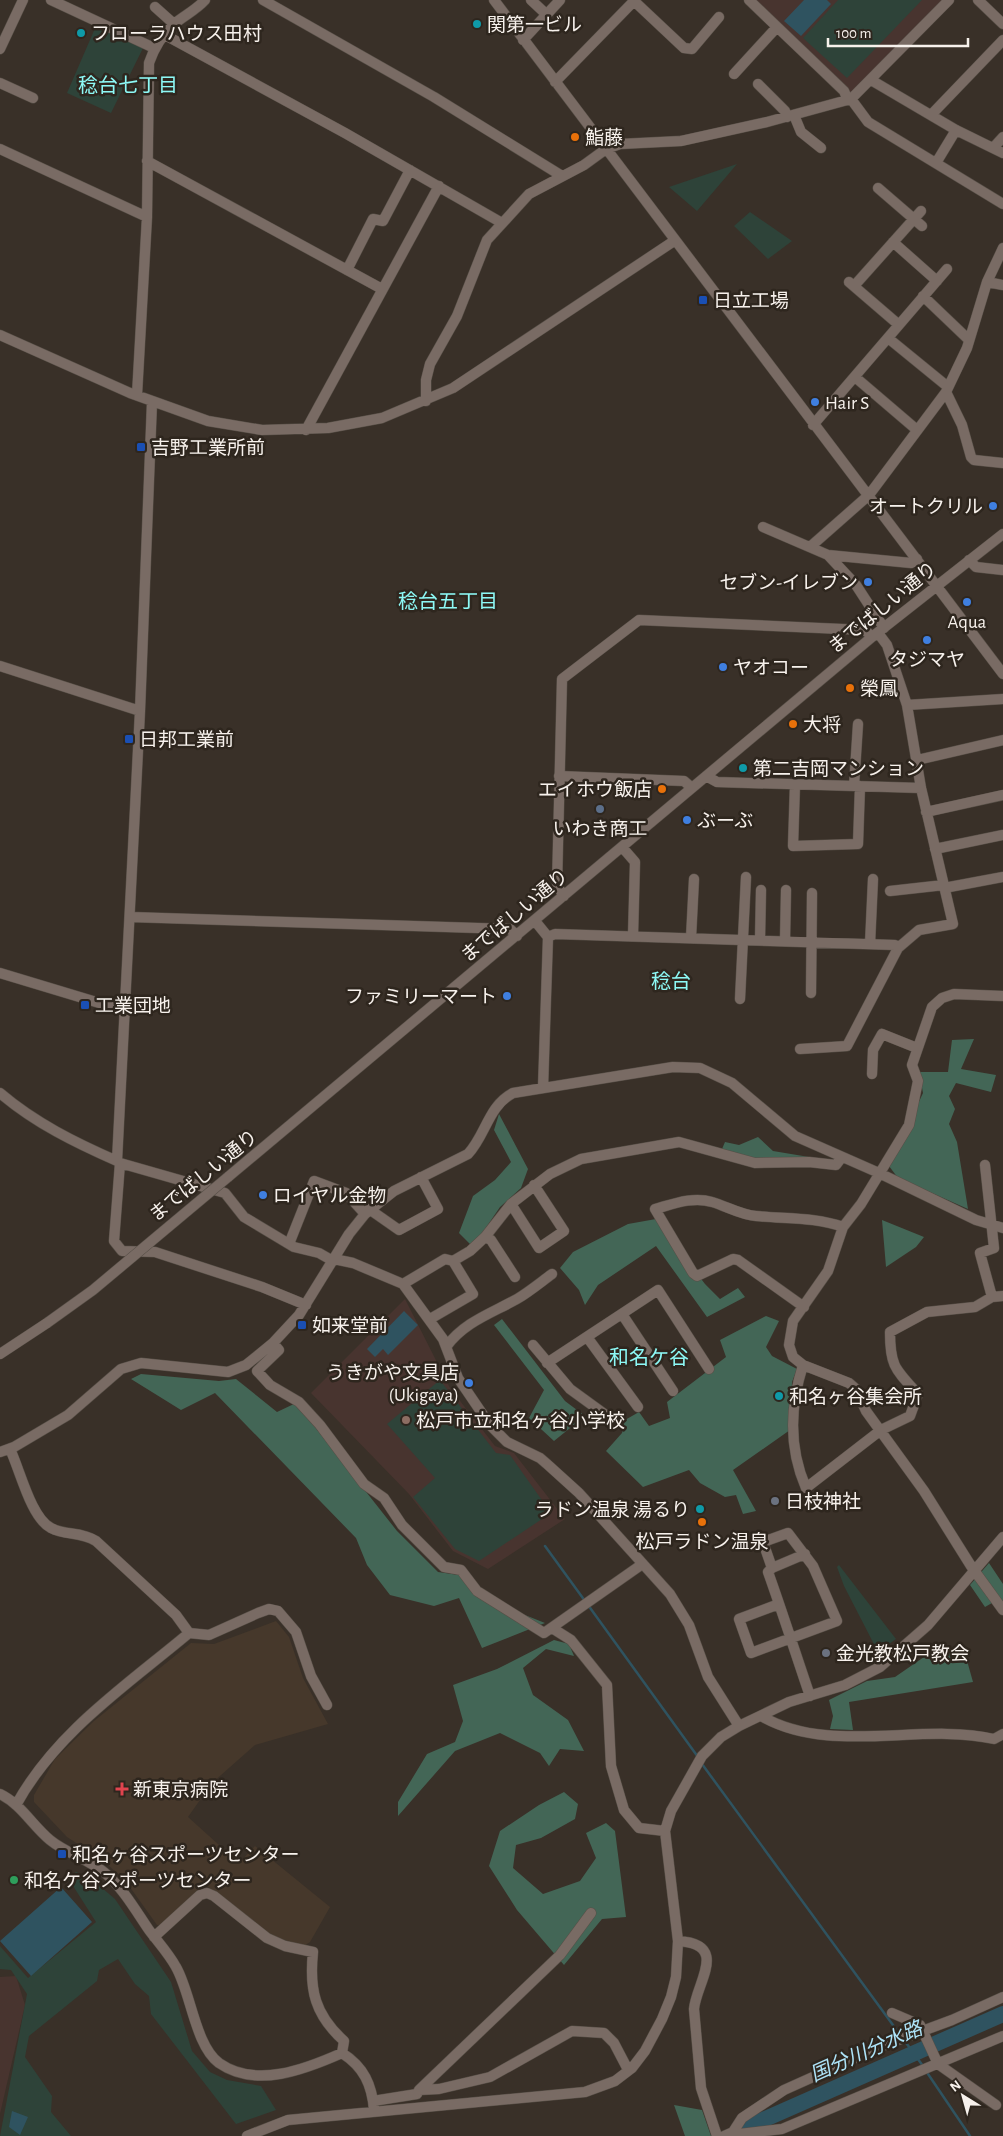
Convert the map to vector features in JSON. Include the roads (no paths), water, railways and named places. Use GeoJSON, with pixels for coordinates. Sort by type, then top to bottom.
{"type":"FeatureCollection","features":[{"type":"Feature","properties":{"kind":"street"},"geometry":{"type":"LineString","coordinates":[[0,49],[23,0]]}},
{"type":"Feature","properties":{"kind":"street"},"geometry":{"type":"LineString","coordinates":[[51,0],[154,48]]}},
{"type":"Feature","properties":{"kind":"street"},"geometry":{"type":"LineString","coordinates":[[137,395],[147,217],[147,77],[149,63],[154,48],[174,24],[196,10],[205,0]]}},
{"type":"Feature","properties":{"kind":"street"},"geometry":{"type":"LineString","coordinates":[[263,0],[398,76],[562,176]]}},
{"type":"Feature","properties":{"kind":"street"},"geometry":{"type":"LineString","coordinates":[[494,0],[674,241],[869,495],[1003,674]]}},
{"type":"Feature","properties":{"kind":"street"},"geometry":{"type":"LineString","coordinates":[[531,0],[546,14]]}},
{"type":"Feature","properties":{"kind":"street"},"geometry":{"type":"LineString","coordinates":[[523,40],[560,0]]}},
{"type":"Feature","properties":{"kind":"street"},"geometry":{"type":"LineString","coordinates":[[555,82],[634,0],[684,48],[692,49],[719,17]]}},
{"type":"Feature","properties":{"kind":"street"},"geometry":{"type":"LineString","coordinates":[[749,0],[844,91],[868,122],[1003,204]]}},
{"type":"Feature","properties":{"kind":"street"},"geometry":{"type":"LineString","coordinates":[[426,401],[426,380],[430,364],[457,316],[487,240],[529,194],[584,165],[606,149],[620,144],[680,141],[791,116],[849,99],[871,80],[949,0]]}},
{"type":"Feature","properties":{"kind":"street"},"geometry":{"type":"LineString","coordinates":[[978,0],[1003,24]]}},
{"type":"Feature","properties":{"kind":"street"},"geometry":{"type":"LineString","coordinates":[[155,7],[174,24]]}},
{"type":"Feature","properties":{"kind":"street"},"geometry":{"type":"LineString","coordinates":[[734,74],[777,26]]}},
{"type":"Feature","properties":{"kind":"street"},"geometry":{"type":"LineString","coordinates":[[165,35],[439,186],[502,223]]}},
{"type":"Feature","properties":{"kind":"street"},"geometry":{"type":"LineString","coordinates":[[930,115],[1003,40]]}},
{"type":"Feature","properties":{"kind":"street"},"geometry":{"type":"LineString","coordinates":[[871,80],[956,130],[1003,153]]}},
{"type":"Feature","properties":{"kind":"street"},"geometry":{"type":"LineString","coordinates":[[0,83],[34,98]]}},
{"type":"Feature","properties":{"kind":"street"},"geometry":{"type":"LineString","coordinates":[[758,84],[791,116],[801,132],[821,148]]}},
{"type":"Feature","properties":{"kind":"street"},"geometry":{"type":"LineString","coordinates":[[936,163],[956,130]]}},
{"type":"Feature","properties":{"kind":"street"},"geometry":{"type":"LineString","coordinates":[[993,148],[1003,137]]}},
{"type":"Feature","properties":{"kind":"street"},"geometry":{"type":"LineString","coordinates":[[0,149],[147,217]]}},
{"type":"Feature","properties":{"kind":"street"},"geometry":{"type":"LineString","coordinates":[[147,161],[382,289]]}},
{"type":"Feature","properties":{"kind":"street"},"geometry":{"type":"LineString","coordinates":[[347,270],[374,219],[383,221],[410,170]]}},
{"type":"Feature","properties":{"kind":"street"},"geometry":{"type":"LineString","coordinates":[[306,430],[439,186]]}},
{"type":"Feature","properties":{"kind":"street"},"geometry":{"type":"LineString","coordinates":[[878,188],[918,223]]}},
{"type":"Feature","properties":{"kind":"street"},"geometry":{"type":"LineString","coordinates":[[899,325],[851,284],[893,242],[918,223],[921,211]]}},
{"type":"Feature","properties":{"kind":"street"},"geometry":{"type":"LineString","coordinates":[[0,335],[152,402],[208,421],[262,430],[306,430],[382,418],[453,388],[674,241]]}},
{"type":"Feature","properties":{"kind":"street"},"geometry":{"type":"LineString","coordinates":[[893,242],[937,281]]}},
{"type":"Feature","properties":{"kind":"street"},"geometry":{"type":"LineString","coordinates":[[810,547],[869,495],[947,390],[969,340],[987,282],[1003,248]]}},
{"type":"Feature","properties":{"kind":"street"},"geometry":{"type":"LineString","coordinates":[[813,424],[856,377],[947,269]]}},
{"type":"Feature","properties":{"kind":"street"},"geometry":{"type":"LineString","coordinates":[[987,282],[1003,285]]}},
{"type":"Feature","properties":{"kind":"street"},"geometry":{"type":"LineString","coordinates":[[923,296],[969,340]]}},
{"type":"Feature","properties":{"kind":"street"},"geometry":{"type":"LineString","coordinates":[[888,338],[947,390],[962,425],[971,458],[974,460],[1003,463]]}},
{"type":"Feature","properties":{"kind":"street"},"geometry":{"type":"LineString","coordinates":[[856,377],[917,430]]}},
{"type":"Feature","properties":{"kind":"street"},"geometry":{"type":"LineString","coordinates":[[152,402],[140,711],[114,1241],[122,1251],[155,1252],[262,1287],[306,1305]]}},
{"type":"Feature","properties":{"kind":"street"},"geometry":{"type":"LineString","coordinates":[[763,527],[828,555],[911,563],[917,559]]}},
{"type":"Feature","properties":{"kind":"street","name":"までばしい通り"},"geometry":{"type":"LineString","coordinates":[[0,1354],[93,1290],[878,633],[1003,534]]}},
{"type":"Feature","properties":{"kind":"street"},"geometry":{"type":"LineString","coordinates":[[800,1049],[847,1046],[898,948],[918,930],[953,924],[926,812],[907,705],[887,645],[878,633],[852,580],[828,555]]}},
{"type":"Feature","properties":{"kind":"street"},"geometry":{"type":"LineString","coordinates":[[969,560],[976,567],[1003,570]]}},
{"type":"Feature","properties":{"kind":"street"},"geometry":{"type":"LineString","coordinates":[[564,896],[556,886],[562,679],[639,620],[865,630],[878,633]]}},
{"type":"Feature","properties":{"kind":"street"},"geometry":{"type":"LineString","coordinates":[[0,666],[140,711]]}},
{"type":"Feature","properties":{"kind":"street"},"geometry":{"type":"LineString","coordinates":[[907,705],[1003,699]]}},
{"type":"Feature","properties":{"kind":"street"},"geometry":{"type":"LineString","coordinates":[[795,784],[793,846],[858,844],[858,724]]}},
{"type":"Feature","properties":{"kind":"street"},"geometry":{"type":"LineString","coordinates":[[917,760],[1003,740]]}},
{"type":"Feature","properties":{"kind":"street"},"geometry":{"type":"LineString","coordinates":[[559,776],[684,781],[692,788]]}},
{"type":"Feature","properties":{"kind":"street"},"geometry":{"type":"LineString","coordinates":[[706,776],[717,782],[921,788]]}},
{"type":"Feature","properties":{"kind":"street"},"geometry":{"type":"LineString","coordinates":[[926,812],[1003,795]]}},
{"type":"Feature","properties":{"kind":"street"},"geometry":{"type":"LineString","coordinates":[[935,849],[1003,835]]}},
{"type":"Feature","properties":{"kind":"street"},"geometry":{"type":"LineString","coordinates":[[622,847],[635,862],[633,936]]}},
{"type":"Feature","properties":{"kind":"street"},"geometry":{"type":"LineString","coordinates":[[740,1000],[746,877]]}},
{"type":"Feature","properties":{"kind":"street"},"geometry":{"type":"LineString","coordinates":[[890,890],[944,886],[1003,877]]}},
{"type":"Feature","properties":{"kind":"street"},"geometry":{"type":"LineString","coordinates":[[691,938],[694,879]]}},
{"type":"Feature","properties":{"kind":"street"},"geometry":{"type":"LineString","coordinates":[[870,944],[873,879]]}},
{"type":"Feature","properties":{"kind":"street"},"geometry":{"type":"LineString","coordinates":[[760,940],[761,890]]}},
{"type":"Feature","properties":{"kind":"street"},"geometry":{"type":"LineString","coordinates":[[786,890],[786,941]]}},
{"type":"Feature","properties":{"kind":"street"},"geometry":{"type":"LineString","coordinates":[[811,993],[812,893]]}},
{"type":"Feature","properties":{"kind":"street"},"geometry":{"type":"LineString","coordinates":[[130,917],[510,929],[517,936]]}},
{"type":"Feature","properties":{"kind":"street"},"geometry":{"type":"LineString","coordinates":[[535,920],[548,938],[543,1088]]}},
{"type":"Feature","properties":{"kind":"street"},"geometry":{"type":"LineString","coordinates":[[548,938],[556,934],[633,936],[895,945],[898,948]]}},
{"type":"Feature","properties":{"kind":"street"},"geometry":{"type":"LineString","coordinates":[[0,973],[126,1011]]}},
{"type":"Feature","properties":{"kind":"street"},"geometry":{"type":"LineString","coordinates":[[1003,996],[954,994],[942,998],[932,1007],[912,1064],[918,1081],[908,1125],[861,1204],[843,1227],[828,1271],[804,1307],[792,1321],[789,1345],[793,1357],[803,1365],[849,1383],[856,1389],[866,1411],[881,1430],[1003,1610]]}},
{"type":"Feature","properties":{"kind":"street"},"geometry":{"type":"LineString","coordinates":[[872,1074],[873,1050],[882,1034],[917,1048]]}},
{"type":"Feature","properties":{"kind":"street"},"geometry":{"type":"LineString","coordinates":[[0,1452],[10,1449],[68,1416],[120,1369],[141,1363],[228,1372],[246,1365],[287,1329],[306,1305],[367,1211],[394,1191],[468,1154],[475,1147],[493,1110],[505,1097],[513,1093],[673,1067],[700,1068],[732,1083],[796,1136],[879,1173],[969,1217],[998,1227]]}},
{"type":"Feature","properties":{"kind":"street"},"geometry":{"type":"LineString","coordinates":[[0,1093],[30,1116],[72,1140],[119,1162],[225,1193],[244,1217],[289,1244],[319,1253],[334,1260],[352,1263],[403,1284],[430,1319],[446,1347],[458,1378],[478,1410],[504,1440],[540,1458],[585,1500],[641,1564],[664,1587],[689,1626],[708,1677],[739,1726]]}},
{"type":"Feature","properties":{"kind":"street"},"geometry":{"type":"LineString","coordinates":[[403,1284],[445,1259],[453,1261],[470,1251],[485,1237],[511,1204],[550,1174],[581,1159],[679,1142],[755,1163],[809,1162],[836,1165],[842,1157]]}},
{"type":"Feature","properties":{"kind":"street"},"geometry":{"type":"LineString","coordinates":[[803,1365],[796,1386],[793,1425],[797,1468],[806,1488],[881,1430],[910,1416],[918,1394],[893,1366],[890,1354],[890,1332],[927,1312],[975,1307],[998,1297],[980,1253],[994,1248],[998,1227],[985,1165]]}},
{"type":"Feature","properties":{"kind":"street"},"geometry":{"type":"LineString","coordinates":[[289,1244],[314,1181],[346,1193],[367,1211],[399,1230],[438,1209],[421,1177]]}},
{"type":"Feature","properties":{"kind":"street"},"geometry":{"type":"LineString","coordinates":[[511,1204],[538,1248],[564,1231],[534,1185]]}},
{"type":"Feature","properties":{"kind":"street"},"geometry":{"type":"LineString","coordinates":[[804,1307],[738,1260],[733,1260],[697,1276],[693,1273],[655,1209],[688,1200],[710,1201],[752,1216],[810,1221],[823,1219],[843,1227]]}},
{"type":"Feature","properties":{"kind":"street"},"geometry":{"type":"LineString","coordinates":[[485,1237],[491,1240],[515,1278]]}},
{"type":"Feature","properties":{"kind":"street"},"geometry":{"type":"LineString","coordinates":[[430,1319],[473,1294],[453,1261]]}},
{"type":"Feature","properties":{"kind":"street"},"geometry":{"type":"LineString","coordinates":[[446,1347],[453,1337],[466,1326],[519,1298],[552,1274]]}},
{"type":"Feature","properties":{"kind":"street"},"geometry":{"type":"LineString","coordinates":[[547,1363],[658,1290],[709,1370]]}},
{"type":"Feature","properties":{"kind":"street"},"geometry":{"type":"LineString","coordinates":[[622,1314],[673,1392]]}},
{"type":"Feature","properties":{"kind":"street"},"geometry":{"type":"LineString","coordinates":[[587,1337],[638,1407]]}},
{"type":"Feature","properties":{"kind":"street"},"geometry":{"type":"LineString","coordinates":[[273,1342],[279,1350],[257,1371],[270,1385],[299,1402],[320,1425],[364,1484],[384,1498],[402,1525],[444,1567],[461,1570],[477,1591],[544,1633],[588,1604],[641,1564]]}},
{"type":"Feature","properties":{"kind":"street"},"geometry":{"type":"LineString","coordinates":[[533,1345],[570,1389],[614,1421]]}},
{"type":"Feature","properties":{"kind":"street"},"geometry":{"type":"LineString","coordinates":[[10,1449],[40,1520],[52,1528],[85,1534],[96,1542],[176,1615],[189,1633]]}},
{"type":"Feature","properties":{"kind":"street"},"geometry":{"type":"LineString","coordinates":[[772,1568],[762,1542],[788,1533],[813,1566],[837,1621],[751,1652],[739,1619],[779,1604]]}},
{"type":"Feature","properties":{"kind":"street"},"geometry":{"type":"LineString","coordinates":[[374,2105],[585,2092],[614,2081],[632,2068],[645,2051],[662,2019],[671,1997],[676,1977],[678,1941],[665,1831],[671,1811],[702,1756],[722,1736],[739,1726],[789,1702],[845,1685],[880,1667],[928,1625],[1003,1538]]}},
{"type":"Feature","properties":{"kind":"street"},"geometry":{"type":"LineString","coordinates":[[805,1554],[772,1568],[768,1572],[810,1696]]}},
{"type":"Feature","properties":{"kind":"street"},"geometry":{"type":"LineString","coordinates":[[16,1805],[58,1746],[104,1701],[189,1633],[209,1635],[258,1612],[269,1609],[278,1611],[296,1632],[310,1676],[327,1705]]}},
{"type":"Feature","properties":{"kind":"street"},"geometry":{"type":"LineString","coordinates":[[552,1628],[571,1640],[607,1685],[611,1766],[624,1810],[640,1828],[665,1831]]}},
{"type":"Feature","properties":{"kind":"street"},"geometry":{"type":"LineString","coordinates":[[761,1716],[772,1722],[809,1731],[852,1737],[938,1733],[971,1734],[998,1736],[1003,1745]]}},
{"type":"Feature","properties":{"kind":"street"},"geometry":{"type":"LineString","coordinates":[[0,1794],[16,1805],[48,1838],[65,1851],[105,1873],[123,1893],[176,1967],[206,2046],[218,2062],[238,2071],[266,2076],[290,2073],[342,2054]]}},
{"type":"Feature","properties":{"kind":"street"},"geometry":{"type":"LineString","coordinates":[[154,1937],[200,1896],[207,1894],[214,1896],[267,1938],[285,1946],[313,1952],[311,1970],[318,2010],[332,2030],[344,2041],[342,2054]]}},
{"type":"Feature","properties":{"kind":"street"},"geometry":{"type":"LineString","coordinates":[[248,2136],[288,2120],[374,2105],[417,2094],[560,1955],[591,1913]]}},
{"type":"Feature","properties":{"kind":"street"},"geometry":{"type":"LineString","coordinates":[[678,1941],[696,1945],[708,1959],[708,1966],[695,2000],[694,2009],[701,2088],[717,2136]]}},
{"type":"Feature","properties":{"kind":"street"},"geometry":{"type":"LineString","coordinates":[[728,2134],[742,2118],[784,2090],[882,2046],[924,2031],[1003,1997]]}},
{"type":"Feature","properties":{"kind":"street"},"geometry":{"type":"LineString","coordinates":[[892,2013],[920,2025],[938,2064],[996,2105]]}},
{"type":"Feature","properties":{"kind":"street"},"geometry":{"type":"LineString","coordinates":[[419,2090],[439,2089],[490,2077],[572,2031],[604,2033],[614,2043],[626,2066],[632,2068]]}},
{"type":"Feature","properties":{"kind":"street"},"geometry":{"type":"LineString","coordinates":[[728,2134],[749,2134],[782,2129],[1003,2036]]}},
{"type":"Feature","properties":{"kind":"street"},"geometry":{"type":"LineString","coordinates":[[342,2054],[354,2061],[368,2079],[374,2105]]}},
{"type":"Feature","properties":{"kind":"water"},"geometry":{"type":"Polygon","coordinates":[[[804,0],[827,0],[831,4],[801,36],[784,21],[804,0]]]}},
{"type":"Feature","properties":{"kind":"water"},"geometry":{"type":"Polygon","coordinates":[[[404,1311],[418,1325],[388,1355],[383,1349],[375,1357],[367,1349],[404,1311]]]}},
{"type":"Feature","properties":{"kind":"water"},"geometry":{"type":"Polygon","coordinates":[[[61,1887],[92,1922],[31,1976],[0,1941],[61,1887]]]}},
{"type":"Feature","properties":{"kind":"water"},"geometry":{"type":"Polygon","coordinates":[[[12,2111],[28,2117],[20,2135],[9,2127],[12,2111]]]}},
{"type":"Feature","properties":{"kind":"waterway"},"geometry":{"type":"LineString","coordinates":[[545,1546],[585,1601]]}},
{"type":"Feature","properties":{"kind":"waterway"},"geometry":{"type":"LineString","coordinates":[[588,1605],[698,1757]]}},
{"type":"Feature","properties":{"kind":"waterway"},"geometry":{"type":"LineString","coordinates":[[702,1764],[901,2036]]}},
{"type":"Feature","properties":{"kind":"waterway","name":"国分川分水路"},"geometry":{"type":"LineString","coordinates":[[747,2127],[1003,2014]]}},
{"type":"Feature","properties":{"kind":"waterway","name":"国分川分水路"},"geometry":{"type":"LineString","coordinates":[[904,2040],[923,2066]]}},
{"type":"Feature","properties":{"kind":"waterway"},"geometry":{"type":"LineString","coordinates":[[926,2071],[970,2136]]}},
{"type":"Feature","properties":{"kind":"place","name":"関第一ビル"},"geometry":{"type":"Point","coordinates":[477,24]}},
{"type":"Feature","properties":{"kind":"place","name":"フローラハウス田村"},"geometry":{"type":"Point","coordinates":[81,33]}},
{"type":"Feature","properties":{"kind":"place","name":"鮨藤"},"geometry":{"type":"Point","coordinates":[575,137]}},
{"type":"Feature","properties":{"kind":"place","name":"日立工場"},"geometry":{"type":"Point","coordinates":[703,300]}},
{"type":"Feature","properties":{"kind":"place","name":"Hair S"},"geometry":{"type":"Point","coordinates":[815,402]}},
{"type":"Feature","properties":{"kind":"place","name":"吉野工業所前"},"geometry":{"type":"Point","coordinates":[141,447]}},
{"type":"Feature","properties":{"kind":"place","name":"オートクリル"},"geometry":{"type":"Point","coordinates":[993,506]}},
{"type":"Feature","properties":{"kind":"place","name":"セブン-イレブン"},"geometry":{"type":"Point","coordinates":[868,582]}},
{"type":"Feature","properties":{"kind":"place","name":"Aqua"},"geometry":{"type":"Point","coordinates":[967,602]}},
{"type":"Feature","properties":{"kind":"place","name":"タジマヤ"},"geometry":{"type":"Point","coordinates":[927,640]}},
{"type":"Feature","properties":{"kind":"place","name":"ヤオコー"},"geometry":{"type":"Point","coordinates":[723,667]}},
{"type":"Feature","properties":{"kind":"place","name":"榮鳳"},"geometry":{"type":"Point","coordinates":[850,688]}},
{"type":"Feature","properties":{"kind":"place","name":"大将"},"geometry":{"type":"Point","coordinates":[793,724]}},
{"type":"Feature","properties":{"kind":"place","name":"日邦工業前"},"geometry":{"type":"Point","coordinates":[129,739]}},
{"type":"Feature","properties":{"kind":"place","name":"第二吉岡マンション"},"geometry":{"type":"Point","coordinates":[743,768]}},
{"type":"Feature","properties":{"kind":"place","name":"エイホウ飯店"},"geometry":{"type":"Point","coordinates":[662,789]}},
{"type":"Feature","properties":{"kind":"place","name":"いわき商工"},"geometry":{"type":"Point","coordinates":[600,809]}},
{"type":"Feature","properties":{"kind":"place","name":"ぶーぶ"},"geometry":{"type":"Point","coordinates":[687,820]}},
{"type":"Feature","properties":{"kind":"place","name":"ファミリーマート"},"geometry":{"type":"Point","coordinates":[507,996]}},
{"type":"Feature","properties":{"kind":"place","name":"工業団地"},"geometry":{"type":"Point","coordinates":[85,1005]}},
{"type":"Feature","properties":{"kind":"place","name":"ロイヤル金物"},"geometry":{"type":"Point","coordinates":[263,1195]}},
{"type":"Feature","properties":{"kind":"place","name":"如来堂前"},"geometry":{"type":"Point","coordinates":[302,1325]}},
{"type":"Feature","properties":{"kind":"place","name":"うきがや文具店 (Ukigaya)"},"geometry":{"type":"Point","coordinates":[469,1383]}},
{"type":"Feature","properties":{"kind":"place","name":"和名ヶ谷集会所"},"geometry":{"type":"Point","coordinates":[779,1396]}},
{"type":"Feature","properties":{"kind":"place","name":"松戸市立和名ヶ谷小学校"},"geometry":{"type":"Point","coordinates":[406,1420]}},
{"type":"Feature","properties":{"kind":"place","name":"日枝神社"},"geometry":{"type":"Point","coordinates":[775,1501]}},
{"type":"Feature","properties":{"kind":"place","name":"ラドン温泉 湯るり"},"geometry":{"type":"Point","coordinates":[700,1509]}},
{"type":"Feature","properties":{"kind":"place","name":"松戸ラドン温泉"},"geometry":{"type":"Point","coordinates":[702,1522]}},
{"type":"Feature","properties":{"kind":"place","name":"金光教松戸教会"},"geometry":{"type":"Point","coordinates":[826,1653]}},
{"type":"Feature","properties":{"kind":"place","name":"新東京病院"},"geometry":{"type":"Point","coordinates":[122,1789]}},
{"type":"Feature","properties":{"kind":"place","name":"和名ヶ谷スポーツセンター"},"geometry":{"type":"Point","coordinates":[62,1854]}},
{"type":"Feature","properties":{"kind":"place","name":"和名ケ谷スポーツセンター"},"geometry":{"type":"Point","coordinates":[14,1880]}},
{"type":"Feature","properties":{"kind":"district","name":"稔台七丁目"},"geometry":{"type":"Point","coordinates":[128,85]}},
{"type":"Feature","properties":{"kind":"district","name":"稔台五丁目"},"geometry":{"type":"Point","coordinates":[448,601]}},
{"type":"Feature","properties":{"kind":"district","name":"稔台"},"geometry":{"type":"Point","coordinates":[671,981]}},
{"type":"Feature","properties":{"kind":"district","name":"和名ケ谷"},"geometry":{"type":"Point","coordinates":[649,1357]}}]}
